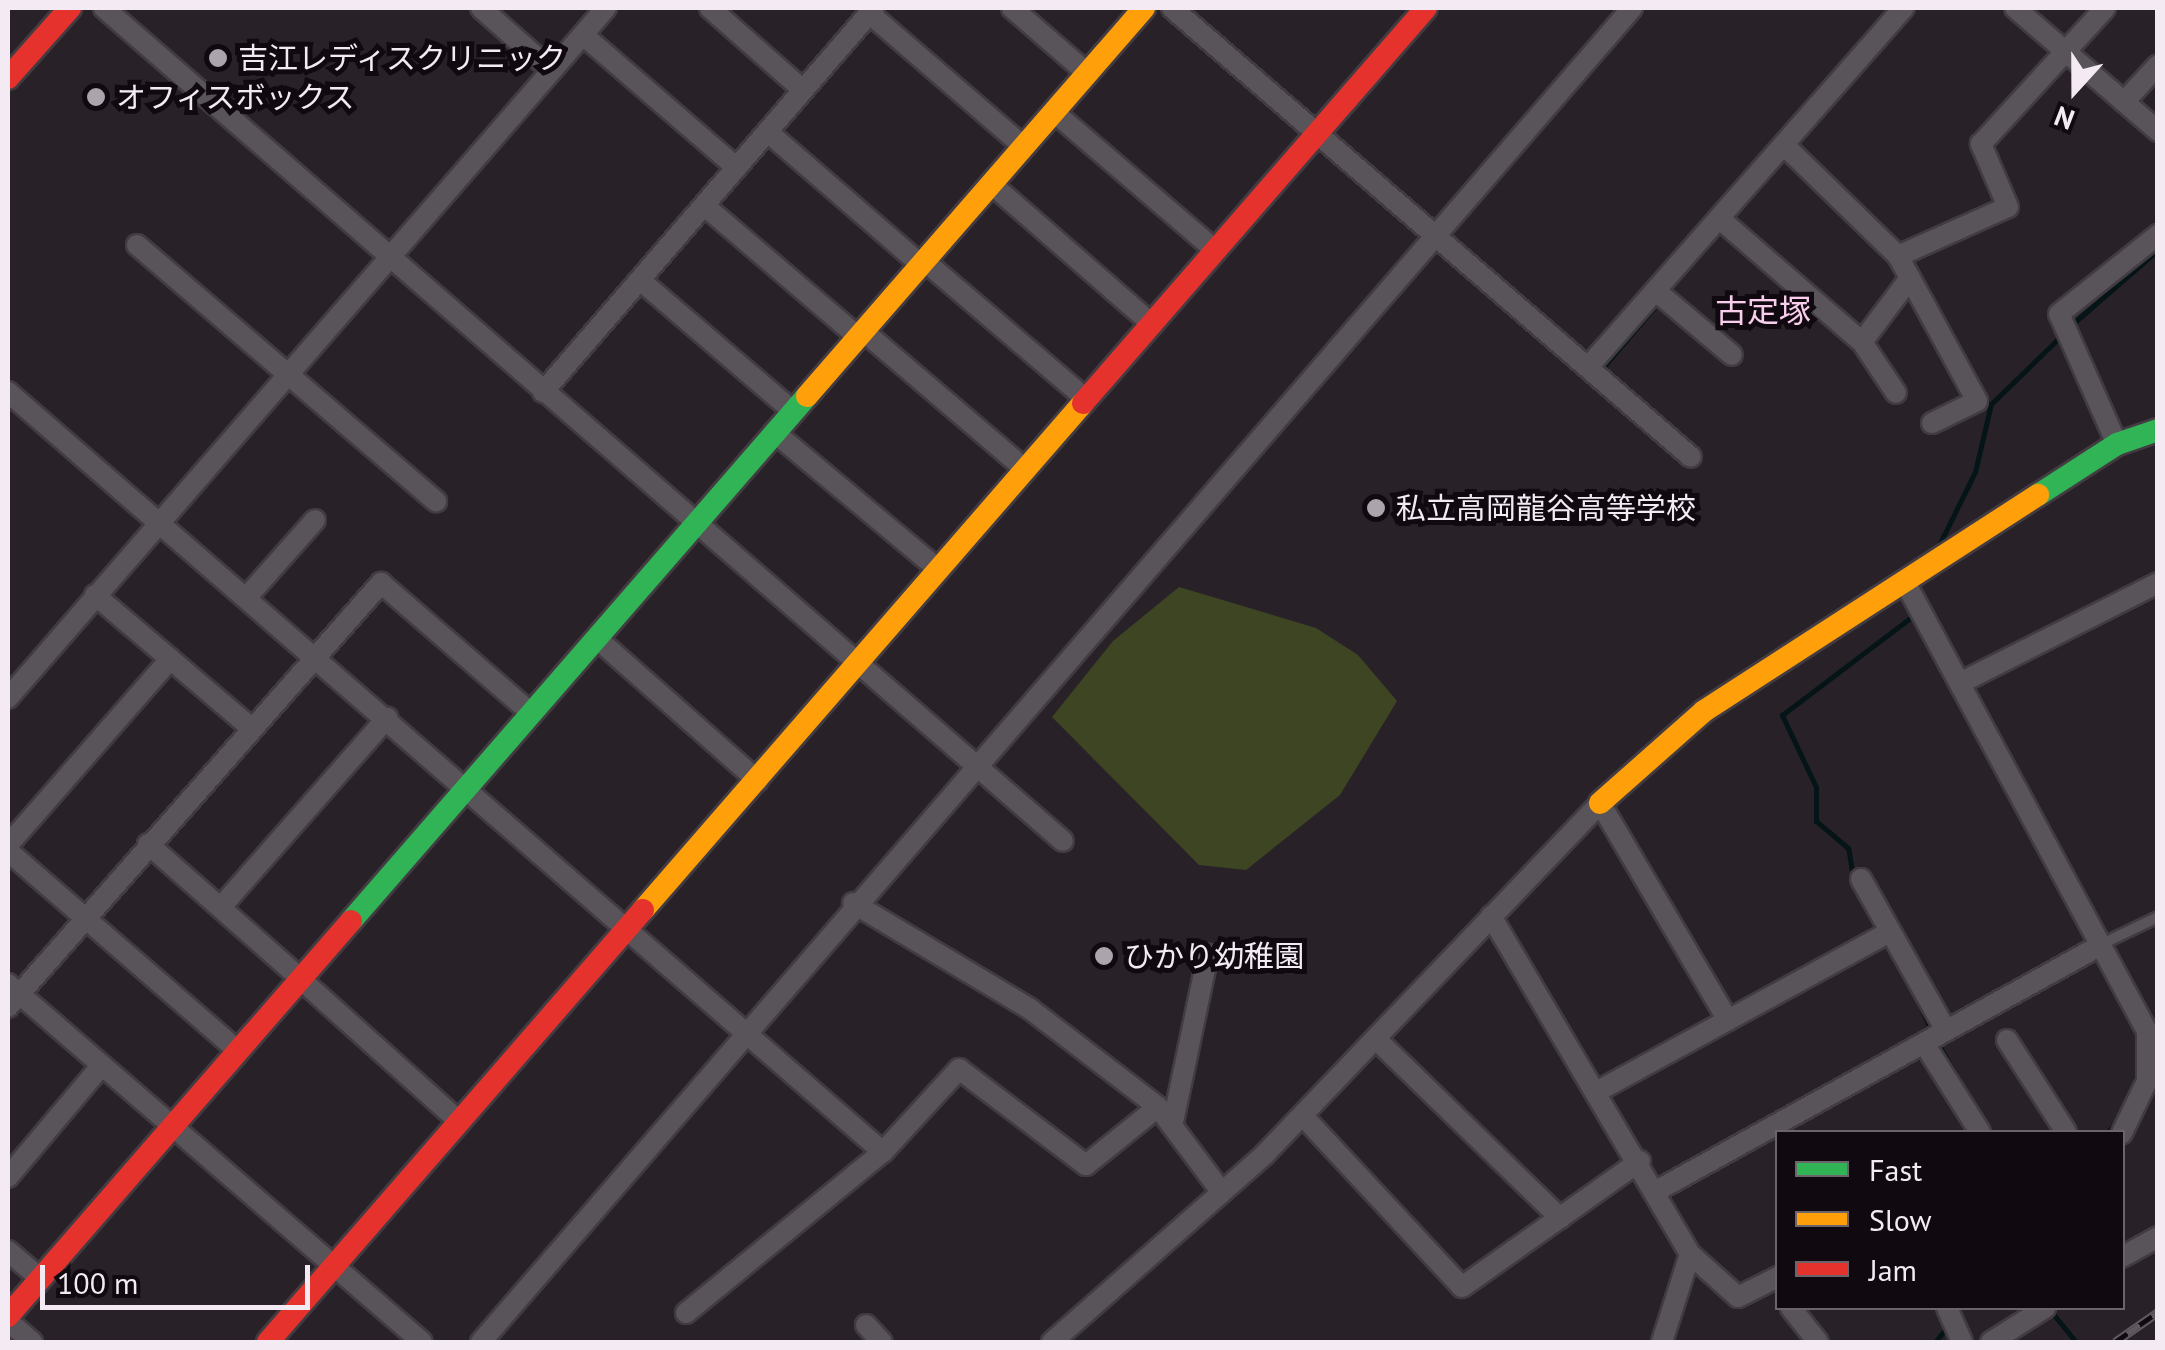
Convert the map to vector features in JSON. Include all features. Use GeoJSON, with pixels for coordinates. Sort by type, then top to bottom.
{"type":"FeatureCollection","features":[{"type":"Feature","properties":{"kind":"street"},"geometry":{"type":"LineString","coordinates":[[8,78],[70,8]]}},
{"type":"Feature","properties":{"kind":"street"},"geometry":{"type":"LineString","coordinates":[[104,8],[1063,841]]}},
{"type":"Feature","properties":{"kind":"street"},"geometry":{"type":"LineString","coordinates":[[481,8],[550,70]]}},
{"type":"Feature","properties":{"kind":"street"},"geometry":{"type":"LineString","coordinates":[[8,698],[606,8]]}},
{"type":"Feature","properties":{"kind":"street"},"geometry":{"type":"LineString","coordinates":[[710,8],[803,90]]}},
{"type":"Feature","properties":{"kind":"street"},"geometry":{"type":"LineString","coordinates":[[1012,8],[1087,73]]}},
{"type":"Feature","properties":{"kind":"street"},"geometry":{"type":"LineString","coordinates":[[15,1327],[41,1278],[180,1131],[237,1050],[307,985],[472,794],[531,713],[703,528],[780,437],[793,410],[867,336],[996,188],[1024,146],[1144,8]]}},
{"type":"Feature","properties":{"kind":"street"},"geometry":{"type":"LineString","coordinates":[[1172,8],[1692,457]]}},
{"type":"Feature","properties":{"kind":"street"},"geometry":{"type":"LineString","coordinates":[[268,1342],[629,931],[1426,8]]}},
{"type":"Feature","properties":{"kind":"street"},"geometry":{"type":"LineString","coordinates":[[481,1342],[853,903],[1632,8]]}},
{"type":"Feature","properties":{"kind":"street"},"geometry":{"type":"LineString","coordinates":[[1589,366],[1904,8]]}},
{"type":"Feature","properties":{"kind":"street"},"geometry":{"type":"LineString","coordinates":[[2015,8],[2158,132]]}},
{"type":"Feature","properties":{"kind":"street"},"geometry":{"type":"LineString","coordinates":[[1898,256],[2008,207],[1981,144],[2105,8]]}},
{"type":"Feature","properties":{"kind":"street"},"geometry":{"type":"LineString","coordinates":[[543,392],[706,207],[871,10],[1024,146]]}},
{"type":"Feature","properties":{"kind":"street"},"geometry":{"type":"LineString","coordinates":[[583,35],[736,168]]}},
{"type":"Feature","properties":{"kind":"street"},"geometry":{"type":"LineString","coordinates":[[2124,102],[2158,64]]}},
{"type":"Feature","properties":{"kind":"street"},"geometry":{"type":"LineString","coordinates":[[1054,112],[1216,251]]}},
{"type":"Feature","properties":{"kind":"street"},"geometry":{"type":"LineString","coordinates":[[769,133],[1087,400]]}},
{"type":"Feature","properties":{"kind":"street"},"geometry":{"type":"LineString","coordinates":[[1785,146],[1898,256],[1976,402],[1932,423]]}},
{"type":"Feature","properties":{"kind":"street"},"geometry":{"type":"LineString","coordinates":[[996,188],[1153,324]]}},
{"type":"Feature","properties":{"kind":"street"},"geometry":{"type":"LineString","coordinates":[[706,207],[1026,470]]}},
{"type":"Feature","properties":{"kind":"street"},"geometry":{"type":"LineString","coordinates":[[1720,219],[1862,342],[1896,393]]}},
{"type":"Feature","properties":{"kind":"street"},"geometry":{"type":"LineString","coordinates":[[2117,444],[2059,314],[2158,235]]}},
{"type":"Feature","properties":{"kind":"street"},"geometry":{"type":"LineString","coordinates":[[137,245],[436,500]]}},
{"type":"Feature","properties":{"kind":"street"},"geometry":{"type":"LineString","coordinates":[[1862,342],[1910,278]]}},
{"type":"Feature","properties":{"kind":"street"},"geometry":{"type":"LineString","coordinates":[[640,280],[793,410]]}},
{"type":"Feature","properties":{"kind":"street"},"geometry":{"type":"LineString","coordinates":[[1656,292],[1732,355]]}},
{"type":"Feature","properties":{"kind":"street"},"geometry":{"type":"LineString","coordinates":[[8,392],[884,1152]]}},
{"type":"Feature","properties":{"kind":"street"},"geometry":{"type":"LineString","coordinates":[[1052,1342],[1302,1116],[1600,803],[1704,710],[1906,584],[2117,444],[2158,430]]}},
{"type":"Feature","properties":{"kind":"street"},"geometry":{"type":"LineString","coordinates":[[780,437],[939,570]]}},
{"type":"Feature","properties":{"kind":"street"},"geometry":{"type":"LineString","coordinates":[[246,598],[315,520]]}},
{"type":"Feature","properties":{"kind":"street"},"geometry":{"type":"LineString","coordinates":[[422,1342],[180,1131],[11,995],[84,920],[249,726],[381,583],[531,713]]}},
{"type":"Feature","properties":{"kind":"street"},"geometry":{"type":"LineString","coordinates":[[1960,683],[2158,583]]}},
{"type":"Feature","properties":{"kind":"street"},"geometry":{"type":"LineString","coordinates":[[1906,584],[2147,1031],[2147,1081],[2123,1130]]}},
{"type":"Feature","properties":{"kind":"street"},"geometry":{"type":"LineString","coordinates":[[95,595],[249,726]]}},
{"type":"Feature","properties":{"kind":"street"},"geometry":{"type":"LineString","coordinates":[[601,642],[758,781]]}},
{"type":"Feature","properties":{"kind":"street"},"geometry":{"type":"LineString","coordinates":[[170,660],[8,848],[84,920],[237,1050]]}},
{"type":"Feature","properties":{"kind":"street"},"geometry":{"type":"LineString","coordinates":[[222,907],[386,718]]}},
{"type":"Feature","properties":{"kind":"street"},"geometry":{"type":"LineString","coordinates":[[1600,803],[1728,1020]]}},
{"type":"Feature","properties":{"kind":"street"},"geometry":{"type":"LineString","coordinates":[[148,844],[460,1122]]}},
{"type":"Feature","properties":{"kind":"street"},"geometry":{"type":"LineString","coordinates":[[1861,879],[1944,1027]]}},
{"type":"Feature","properties":{"kind":"street"},"geometry":{"type":"LineString","coordinates":[[853,903],[1030,1009],[1165,1114],[1220,1190]]}},
{"type":"Feature","properties":{"kind":"street"},"geometry":{"type":"LineString","coordinates":[[1492,916],[1658,1190],[1690,1254],[1738,1297],[1775,1283]]}},
{"type":"Feature","properties":{"kind":"street"},"geometry":{"type":"LineString","coordinates":[[1598,1091],[1890,932]]}},
{"type":"Feature","properties":{"kind":"street"},"geometry":{"type":"LineString","coordinates":[[1658,1190],[1925,1046],[1944,1027],[2101,945]]}},
{"type":"Feature","properties":{"kind":"street"},"geometry":{"type":"LineString","coordinates":[[686,1313],[884,1152],[959,1068],[1086,1165],[1165,1114],[1208,955]]}},
{"type":"Feature","properties":{"kind":"street"},"geometry":{"type":"LineString","coordinates":[[1376,1039],[1560,1218]]}},
{"type":"Feature","properties":{"kind":"street"},"geometry":{"type":"LineString","coordinates":[[2006,1040],[2065,1130]]}},
{"type":"Feature","properties":{"kind":"street"},"geometry":{"type":"LineString","coordinates":[[1925,1046],[1979,1130]]}},
{"type":"Feature","properties":{"kind":"street"},"geometry":{"type":"LineString","coordinates":[[8,1177],[101,1066]]}},
{"type":"Feature","properties":{"kind":"street"},"geometry":{"type":"LineString","coordinates":[[1302,1116],[1462,1287],[1640,1161]]}},
{"type":"Feature","properties":{"kind":"street"},"geometry":{"type":"LineString","coordinates":[[2125,1252],[2158,1236]]}},
{"type":"Feature","properties":{"kind":"street"},"geometry":{"type":"LineString","coordinates":[[8,1251],[41,1278]]}},
{"type":"Feature","properties":{"kind":"street"},"geometry":{"type":"LineString","coordinates":[[1662,1342],[1690,1254]]}},
{"type":"Feature","properties":{"kind":"street"},"geometry":{"type":"LineString","coordinates":[[1793,1310],[1818,1342]]}},
{"type":"Feature","properties":{"kind":"street"},"geometry":{"type":"LineString","coordinates":[[1948,1310],[1958,1340]]}},
{"type":"Feature","properties":{"kind":"street"},"geometry":{"type":"LineString","coordinates":[[1991,1342],[2042,1310]]}},
{"type":"Feature","properties":{"kind":"street"},"geometry":{"type":"LineString","coordinates":[[866,1325],[882,1342]]}},
{"type":"Feature","properties":{"kind":"lane"},"geometry":{"type":"LineString","coordinates":[[2101,945],[2158,917]]}},
{"type":"Feature","properties":{"kind":"green space"},"geometry":{"type":"Polygon","coordinates":[[[1179,587],[1316,628],[1358,655],[1397,701],[1340,795],[1246,870],[1199,865],[1052,717],[1113,641],[1179,587]]]}},
{"type":"Feature","properties":{"kind":"waterway"},"geometry":{"type":"LineString","coordinates":[[2069,327],[2158,250]]}},
{"type":"Feature","properties":{"kind":"waterway"},"geometry":{"type":"LineString","coordinates":[[1604,366],[1658,303]]}},
{"type":"Feature","properties":{"kind":"waterway"},"geometry":{"type":"LineString","coordinates":[[1940,543],[1975,472],[1991,404],[2062,335]]}},
{"type":"Feature","properties":{"kind":"waterway"},"geometry":{"type":"LineString","coordinates":[[1854,884],[1848,848],[1816,821],[1816,787],[1782,715],[1914,615]]}},
{"type":"Feature","properties":{"kind":"waterway"},"geometry":{"type":"LineString","coordinates":[[1861,898],[1879,933]]}},
{"type":"Feature","properties":{"kind":"waterway"},"geometry":{"type":"LineString","coordinates":[[1917,998],[1932,1034]]}},
{"type":"Feature","properties":{"kind":"waterway"},"geometry":{"type":"LineString","coordinates":[[1938,1044],[1960,1082]]}},
{"type":"Feature","properties":{"kind":"waterway"},"geometry":{"type":"LineString","coordinates":[[2130,1095],[2138,1073]]}},
{"type":"Feature","properties":{"kind":"waterway"},"geometry":{"type":"LineString","coordinates":[[2110,1130],[2119,1119]]}},
{"type":"Feature","properties":{"kind":"waterway"},"geometry":{"type":"LineString","coordinates":[[2050,1310],[2076,1342]]}},
{"type":"Feature","properties":{"kind":"waterway"},"geometry":{"type":"LineString","coordinates":[[1935,1342],[1949,1325]]}},
{"type":"Feature","properties":{"kind":"railway"},"geometry":{"type":"LineString","coordinates":[[2115,1342],[2158,1312]]}},
{"type":"Feature","properties":{"kind":"traffic: fast"},"geometry":{"type":"LineString","coordinates":[[351,921],[807,396]]}},
{"type":"Feature","properties":{"kind":"traffic: fast"},"geometry":{"type":"LineString","coordinates":[[2038,495],[2117,444],[2158,430]]}},
{"type":"Feature","properties":{"kind":"traffic: slow"},"geometry":{"type":"LineString","coordinates":[[807,396],[1144,8]]}},
{"type":"Feature","properties":{"kind":"traffic: slow"},"geometry":{"type":"LineString","coordinates":[[643,910],[1083,403]]}},
{"type":"Feature","properties":{"kind":"traffic: slow"},"geometry":{"type":"LineString","coordinates":[[1600,803],[1704,711],[2038,495]]}},
{"type":"Feature","properties":{"kind":"traffic: jam"},"geometry":{"type":"LineString","coordinates":[[8,78],[70,8]]}},
{"type":"Feature","properties":{"kind":"traffic: jam"},"geometry":{"type":"LineString","coordinates":[[1083,403],[1426,8]]}},
{"type":"Feature","properties":{"kind":"traffic: jam"},"geometry":{"type":"LineString","coordinates":[[268,1342],[643,910]]}},
{"type":"Feature","properties":{"kind":"traffic: jam"},"geometry":{"type":"LineString","coordinates":[[8,1316],[351,921]]}},
{"type":"Feature","properties":{"kind":"place","name":"吉江レディスクリニック"},"geometry":{"type":"Point","coordinates":[218,58]}},
{"type":"Feature","properties":{"kind":"place","name":"オフィスボックス"},"geometry":{"type":"Point","coordinates":[96,97]}},
{"type":"Feature","properties":{"kind":"place","name":"私立高岡龍谷高等学校"},"geometry":{"type":"Point","coordinates":[1376,508]}},
{"type":"Feature","properties":{"kind":"place","name":"ひかり幼稚園"},"geometry":{"type":"Point","coordinates":[1104,956]}},
{"type":"Feature","properties":{"kind":"district","name":"古定塚"},"geometry":{"type":"Point","coordinates":[1763,310]}}]}
